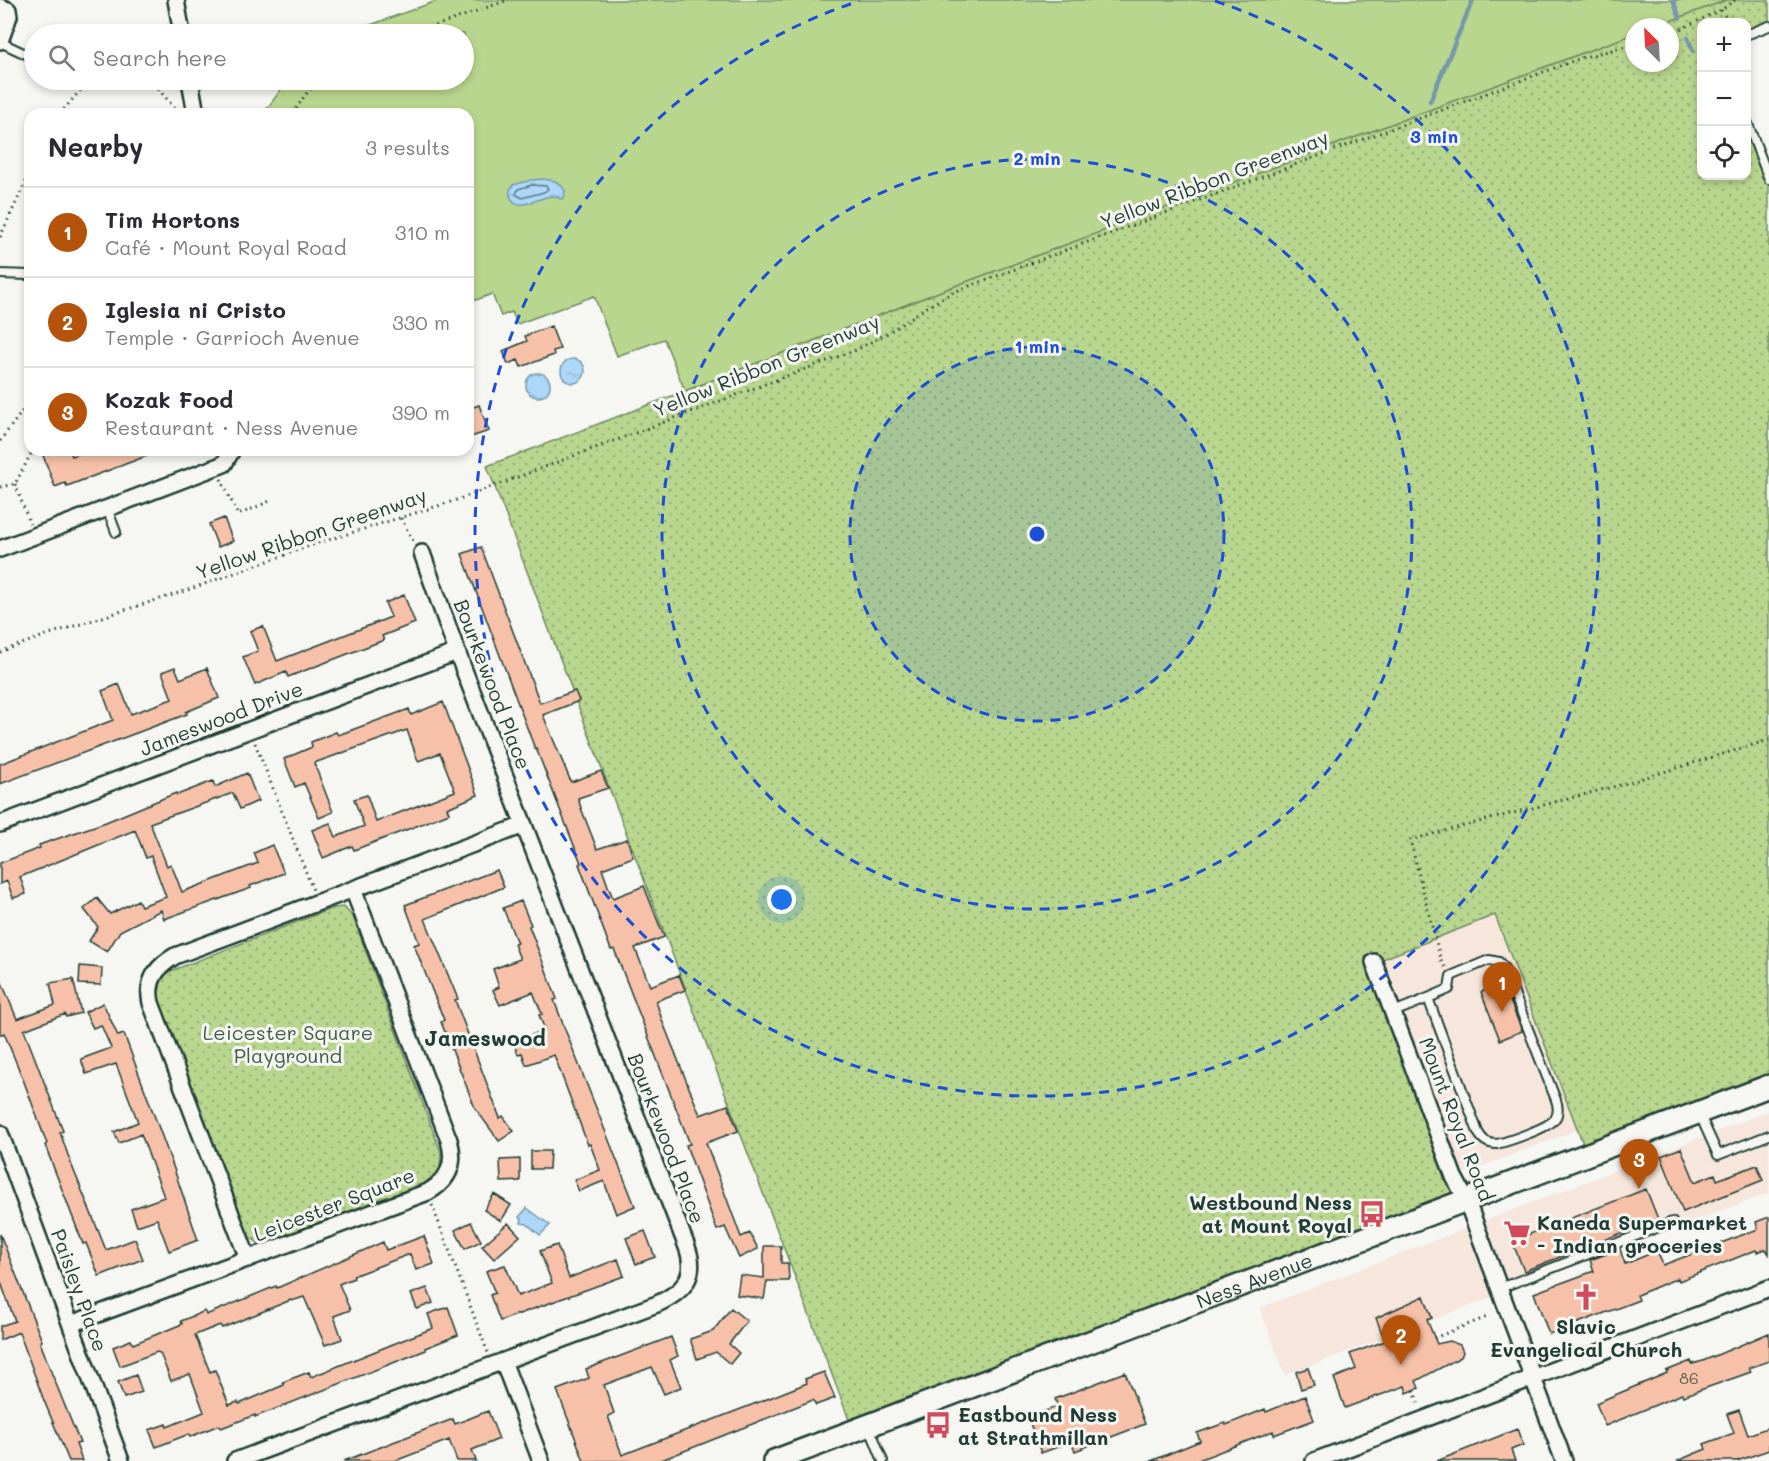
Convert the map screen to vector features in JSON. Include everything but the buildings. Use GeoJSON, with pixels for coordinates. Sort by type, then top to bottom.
{"type":"FeatureCollection","features":[{"type":"Feature","properties":{"kind":"main road","name":"Ness Avenue"},"geometry":{"type":"LineString","coordinates":[[774,1461],[1769,1086]]}},
{"type":"Feature","properties":{"kind":"street"},"geometry":{"type":"LineString","coordinates":[[176,0],[180,24]]}},
{"type":"Feature","properties":{"kind":"street"},"geometry":{"type":"LineString","coordinates":[[0,41],[9,16],[4,9]]}},
{"type":"Feature","properties":{"kind":"street"},"geometry":{"type":"LineString","coordinates":[[192,90],[195,108]]}},
{"type":"Feature","properties":{"kind":"street"},"geometry":{"type":"LineString","coordinates":[[0,549],[224,464],[229,456]]}},
{"type":"Feature","properties":{"kind":"street","name":"Bourkewood Place"},"geometry":{"type":"LineString","coordinates":[[235,1461],[668,1299],[686,1284],[691,1270],[691,1258],[687,1247],[422,553]]}},
{"type":"Feature","properties":{"kind":"street","name":"Jameswood Drive"},"geometry":{"type":"LineString","coordinates":[[0,824],[458,652]]}},
{"type":"Feature","properties":{"kind":"street","name":"Leicester Square"},"geometry":{"type":"LineString","coordinates":[[248,1259],[151,1003],[148,993],[150,981],[163,963],[175,956],[524,825]]}},
{"type":"Feature","properties":{"kind":"street","name":"Leicester Square"},"geometry":{"type":"LineString","coordinates":[[70,1323],[428,1192],[436,1187],[450,1170],[453,1161],[452,1149],[353,889]]}},
{"type":"Feature","properties":{"kind":"street","name":"Mount Royal Road"},"geometry":{"type":"LineString","coordinates":[[1374,962],[1564,1461]]}},
{"type":"Feature","properties":{"kind":"street","name":"Paisley Place"},"geometry":{"type":"LineString","coordinates":[[0,1133],[121,1461]]}},
{"type":"Feature","properties":{"kind":"street"},"geometry":{"type":"LineString","coordinates":[[1314,1461],[1769,1288]]}},
{"type":"Feature","properties":{"kind":"street"},"geometry":{"type":"LineString","coordinates":[[498,1363],[541,1461]]}},
{"type":"Feature","properties":{"kind":"lane"},"geometry":{"type":"LineString","coordinates":[[1751,33],[1769,26]]}},
{"type":"Feature","properties":{"kind":"lane"},"geometry":{"type":"LineString","coordinates":[[0,41],[24,53]]}},
{"type":"Feature","properties":{"kind":"lane"},"geometry":{"type":"LineString","coordinates":[[1749,126],[1769,178]]}},
{"type":"Feature","properties":{"kind":"lane"},"geometry":{"type":"LineString","coordinates":[[0,274],[24,274]]}},
{"type":"Feature","properties":{"kind":"lane"},"geometry":{"type":"LineString","coordinates":[[107,508],[116,532]]}},
{"type":"Feature","properties":{"kind":"lane"},"geometry":{"type":"LineString","coordinates":[[1393,1012],[1449,989],[1451,976],[1490,960],[1497,960],[1502,965],[1556,1100],[1558,1112],[1554,1120],[1497,1144],[1490,1144],[1484,1140],[1478,1131],[1428,998]]}},
{"type":"Feature","properties":{"kind":"lane"},"geometry":{"type":"LineString","coordinates":[[1699,1112],[1718,1155],[1769,1135]]}},
{"type":"Feature","properties":{"kind":"lane"},"geometry":{"type":"LineString","coordinates":[[1500,1288],[1672,1222]]}},
{"type":"Feature","properties":{"kind":"lane"},"geometry":{"type":"LineString","coordinates":[[868,1425],[883,1461]]}},
{"type":"Feature","properties":{"kind":"path"},"geometry":{"type":"LineString","coordinates":[[441,24],[508,0]]}},
{"type":"Feature","properties":{"kind":"path"},"geometry":{"type":"LineString","coordinates":[[1679,30],[1721,10],[1736,0]]}},
{"type":"Feature","properties":{"kind":"path"},"geometry":{"type":"LineString","coordinates":[[1721,10],[1727,18]]}},
{"type":"Feature","properties":{"kind":"path","name":"Yellow Ribbon Greenway"},"geometry":{"type":"LineString","coordinates":[[0,652],[182,592],[315,544],[454,501],[856,350],[951,293],[1581,58],[1625,46]]}},
{"type":"Feature","properties":{"kind":"path"},"geometry":{"type":"LineString","coordinates":[[65,108],[80,90]]}},
{"type":"Feature","properties":{"kind":"path"},"geometry":{"type":"LineString","coordinates":[[159,90],[175,108]]}},
{"type":"Feature","properties":{"kind":"path"},"geometry":{"type":"LineString","coordinates":[[297,108],[310,90]]}},
{"type":"Feature","properties":{"kind":"path"},"geometry":{"type":"LineString","coordinates":[[0,237],[24,186]]}},
{"type":"Feature","properties":{"kind":"path"},"geometry":{"type":"LineString","coordinates":[[0,441],[24,409]]}},
{"type":"Feature","properties":{"kind":"path"},"geometry":{"type":"LineString","coordinates":[[30,456],[15,484],[35,536]]}},
{"type":"Feature","properties":{"kind":"path"},"geometry":{"type":"LineString","coordinates":[[215,467],[238,515],[270,501]]}},
{"type":"Feature","properties":{"kind":"path"},"geometry":{"type":"LineString","coordinates":[[0,486],[15,484]]}},
{"type":"Feature","properties":{"kind":"path"},"geometry":{"type":"LineString","coordinates":[[401,518],[417,549],[422,553]]}},
{"type":"Feature","properties":{"kind":"path"},"geometry":{"type":"LineString","coordinates":[[250,730],[318,902]]}},
{"type":"Feature","properties":{"kind":"path"},"geometry":{"type":"LineString","coordinates":[[1451,976],[1441,961],[1410,840],[1624,784],[1769,740]]}},
{"type":"Feature","properties":{"kind":"path"},"geometry":{"type":"LineString","coordinates":[[428,1192],[498,1363]]}},
{"type":"Feature","properties":{"kind":"path"},"geometry":{"type":"LineString","coordinates":[[1434,1338],[1487,1317]]}},
{"type":"Feature","properties":{"kind":"shaded area"},"geometry":{"type":"Polygon","coordinates":[[[1495,914],[1577,1130],[1454,1177],[1374,962],[1495,914]]]}},
{"type":"Feature","properties":{"kind":"shaded area"},"geometry":{"type":"Polygon","coordinates":[[[1769,1111],[1769,1193],[1285,1375],[1260,1308],[1769,1111]]]}},
{"type":"Feature","properties":{"kind":"green space"},"geometry":{"type":"Polygon","coordinates":[[[439,0],[1727,0],[1678,18],[1625,18],[1625,37],[944,290],[685,391],[664,339],[617,356],[594,296],[517,324],[512,312],[501,316],[492,294],[474,301],[474,108],[267,108],[281,90],[474,90],[474,24],[373,24],[439,0]]]}},
{"type":"Feature","properties":{"kind":"green space"},"geometry":{"type":"Polygon","coordinates":[[[1727,0],[1769,0],[1769,26],[1751,33],[1751,18],[1697,18],[1697,180],[1751,180],[1751,130],[1769,179],[1769,1086],[1587,1154],[1495,915],[1375,962],[1466,1199],[853,1430],[487,466],[944,290],[1625,37],[1625,72],[1679,72],[1678,18],[1727,0]]]}},
{"type":"Feature","properties":{"kind":"green space","name":"Leicester Square Playground"},"geometry":{"type":"Polygon","coordinates":[[[344,907],[353,917],[441,1152],[440,1170],[425,1183],[266,1243],[258,1243],[249,1236],[158,996],[161,981],[168,972],[333,908],[344,907]]]}},
{"type":"Feature","properties":{"kind":"water"},"geometry":{"type":"Polygon","coordinates":[[[542,179],[561,185],[565,191],[564,198],[552,196],[519,204],[511,198],[510,191],[513,185],[542,179]]]}},
{"type":"Feature","properties":{"kind":"water"},"geometry":{"type":"Polygon","coordinates":[[[573,359],[582,362],[585,371],[582,380],[573,383],[564,380],[561,371],[564,362],[573,359]]]}},
{"type":"Feature","properties":{"kind":"water"},"geometry":{"type":"Polygon","coordinates":[[[538,373],[547,376],[550,385],[547,394],[538,397],[529,394],[526,385],[529,376],[538,373]]]}},
{"type":"Feature","properties":{"kind":"water"},"geometry":{"type":"Polygon","coordinates":[[[527,1208],[550,1225],[540,1235],[527,1224],[521,1223],[522,1219],[519,1217],[527,1208]]]}},
{"type":"Feature","properties":{"kind":"waterway"},"geometry":{"type":"LineString","coordinates":[[1430,101],[1473,0]]}},
{"type":"Feature","properties":{"kind":"waterway"},"geometry":{"type":"LineString","coordinates":[[1673,0],[1680,18]]}},
{"type":"Feature","properties":{"kind":"waterway"},"geometry":{"type":"LineString","coordinates":[[1688,38],[1693,51]]}},
{"type":"Feature","properties":{"kind":"place","name":"Tim Hortons"},"geometry":{"type":"Point","coordinates":[1502,1012]}},
{"type":"Feature","properties":{"kind":"place","name":"Kozak Food"},"geometry":{"type":"Point","coordinates":[1639,1189]}},
{"type":"Feature","properties":{"kind":"place","name":"Westbound Ness at Mount Royal"},"geometry":{"type":"Point","coordinates":[1372,1214]}},
{"type":"Feature","properties":{"kind":"place","name":"Kaneda Supermarket - Indian groceries"},"geometry":{"type":"Point","coordinates":[1517,1233]}},
{"type":"Feature","properties":{"kind":"place","name":"Slavic Evangelical Church"},"geometry":{"type":"Point","coordinates":[1586,1297]}},
{"type":"Feature","properties":{"kind":"place","name":"Iglesia ni Cristo"},"geometry":{"type":"Point","coordinates":[1401,1365]}},
{"type":"Feature","properties":{"kind":"place","name":"Eastbound Ness at Strathmillan"},"geometry":{"type":"Point","coordinates":[938,1425]}},
{"type":"Feature","properties":{"kind":"district","name":"Jameswood"},"geometry":{"type":"Point","coordinates":[485,1037]}}]}
